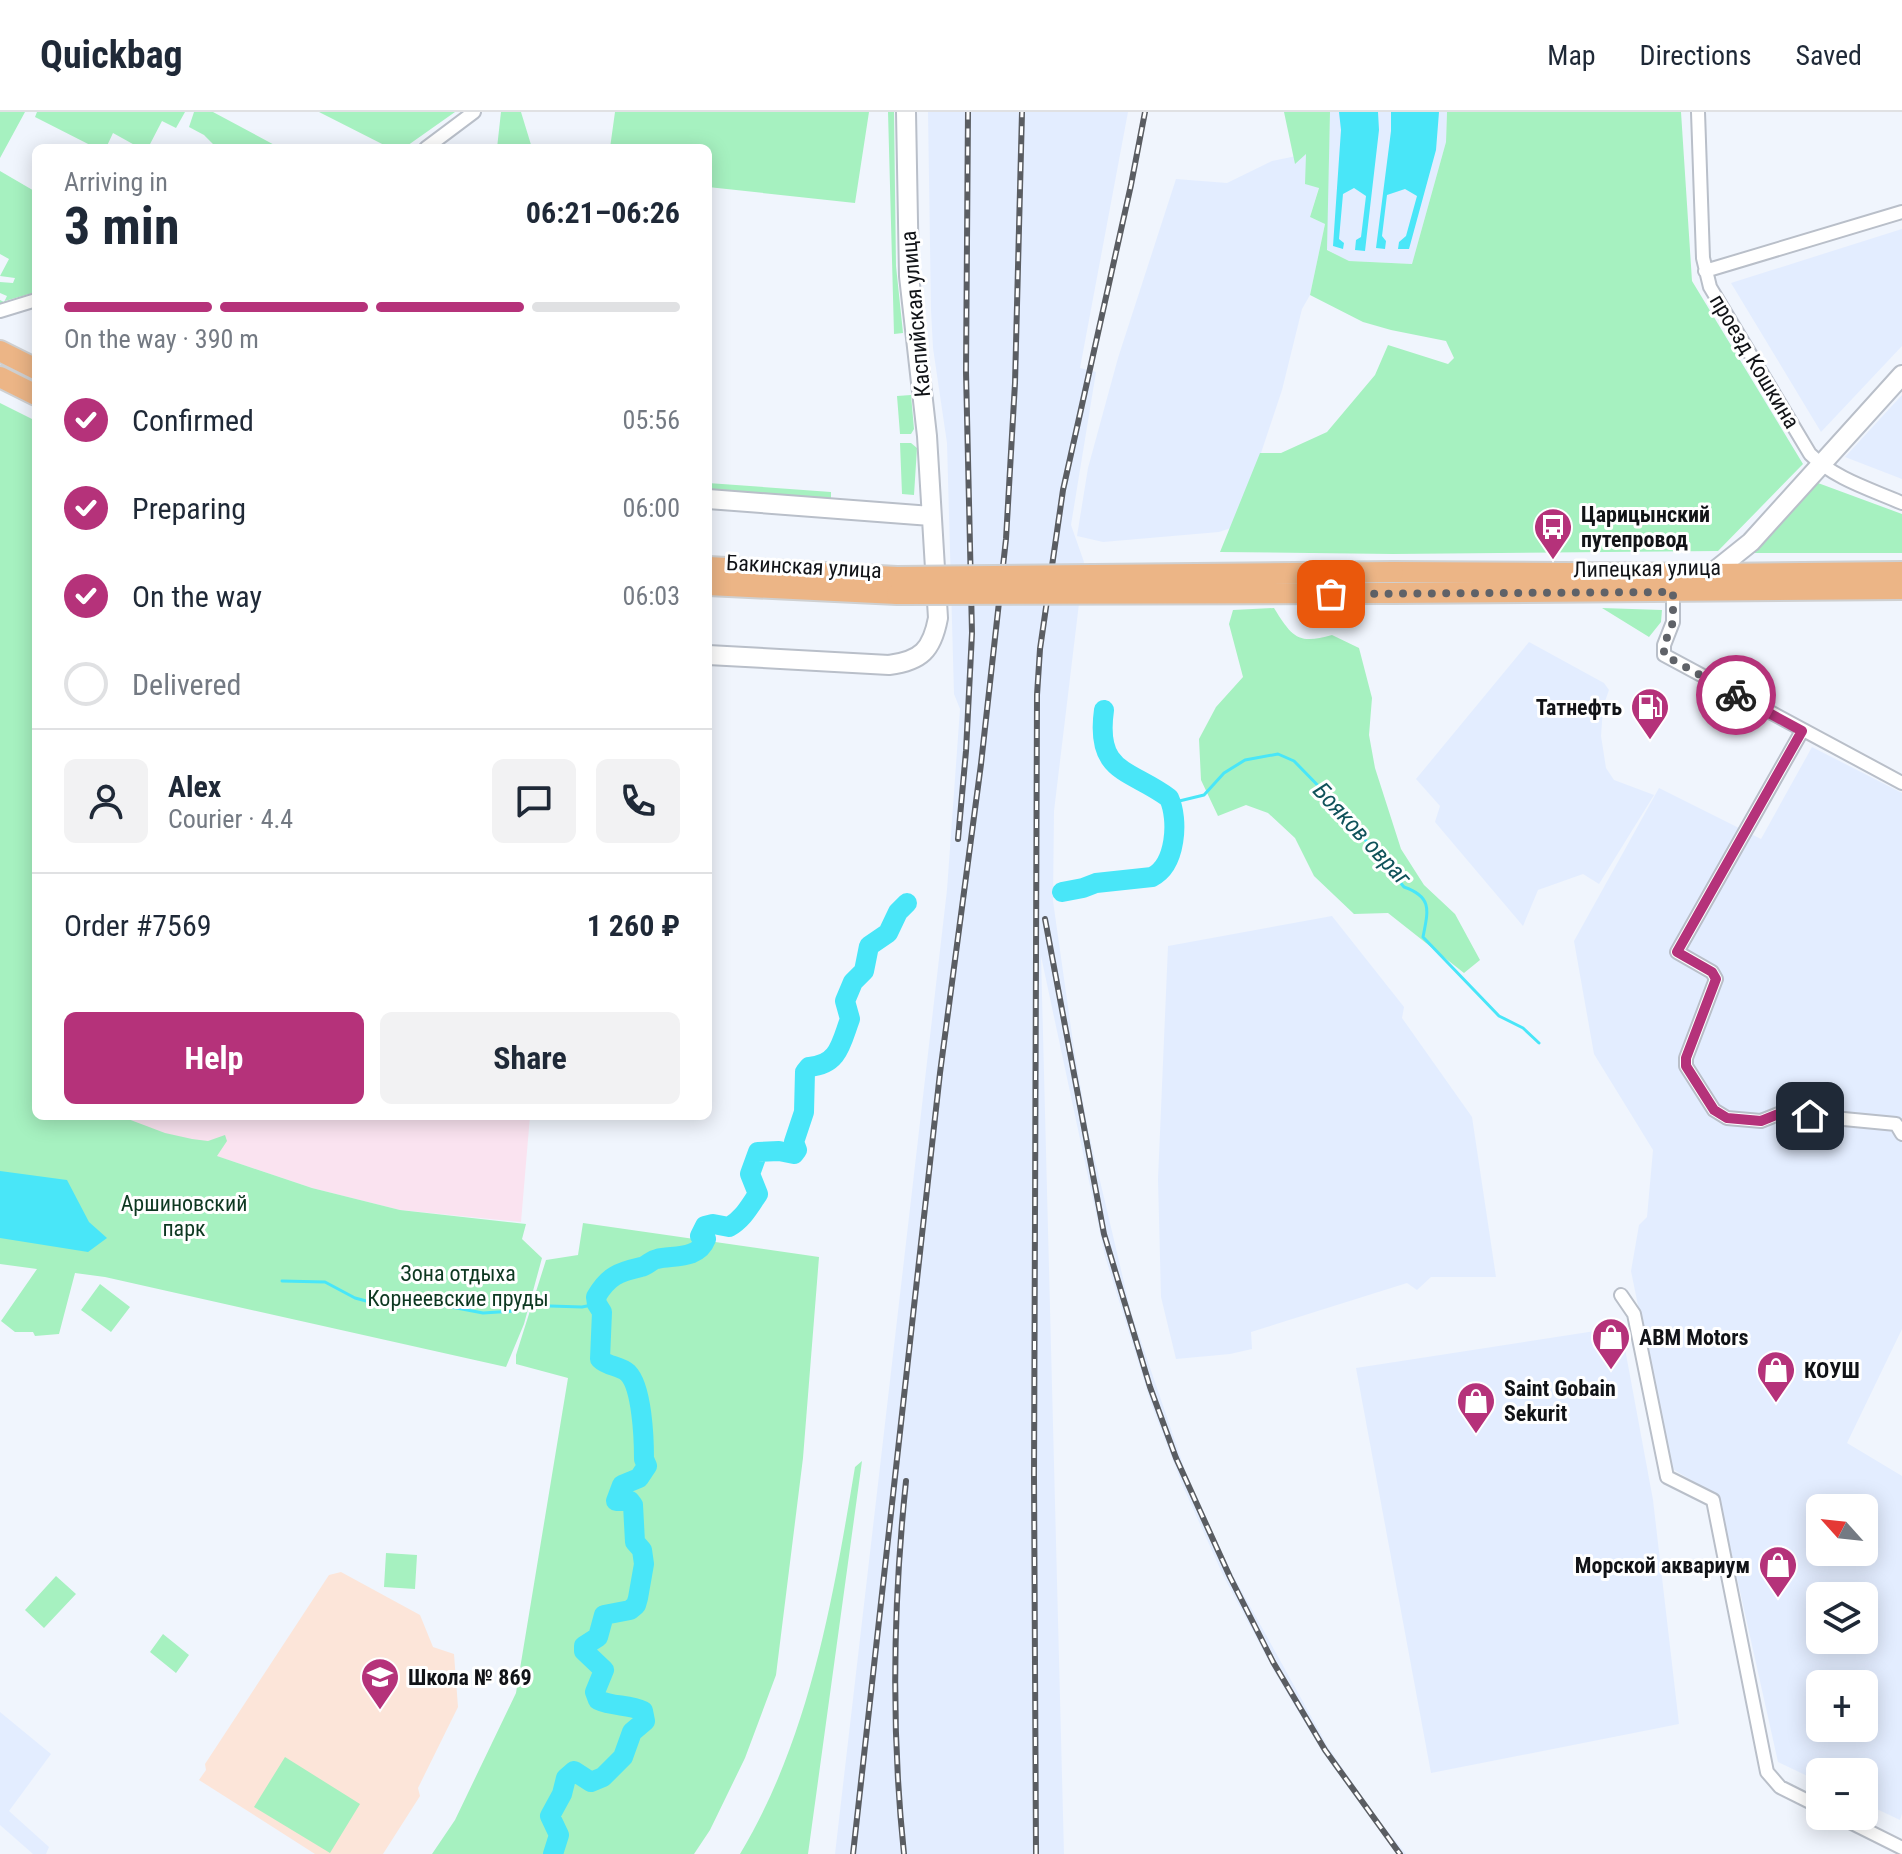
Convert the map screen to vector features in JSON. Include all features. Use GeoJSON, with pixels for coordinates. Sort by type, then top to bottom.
{"type":"FeatureCollection","features":[{"type":"Feature","properties":{"kind":"main road","name":"Каспийская улица"},"geometry":{"type":"LineString","coordinates":[[712,655],[889,665],[916,659],[934,636],[938,618],[927,436],[909,276],[906,112]]}},
{"type":"Feature","properties":{"kind":"main road"},"geometry":{"type":"LineString","coordinates":[[0,351],[32,367]]}},
{"type":"Feature","properties":{"kind":"main road"},"geometry":{"type":"LineString","coordinates":[[1711,574],[1751,542],[1902,375]]}},
{"type":"Feature","properties":{"kind":"main road"},"geometry":{"type":"LineString","coordinates":[[0,377],[32,393]]}},
{"type":"Feature","properties":{"kind":"main road"},"geometry":{"type":"LineString","coordinates":[[712,499],[931,516]]}},
{"type":"Feature","properties":{"kind":"main road"},"geometry":{"type":"LineString","coordinates":[[1751,542],[1752,557],[1766,574]]}},
{"type":"Feature","properties":{"kind":"main road","name":"Бакинская улица"},"geometry":{"type":"LineString","coordinates":[[712,567],[897,586]]}},
{"type":"Feature","properties":{"kind":"main road","name":"Липецкая улица"},"geometry":{"type":"LineString","coordinates":[[897,586],[1393,572],[1902,572]]}},
{"type":"Feature","properties":{"kind":"main road","name":"Бакинская улица"},"geometry":{"type":"LineString","coordinates":[[712,585],[897,586]]}},
{"type":"Feature","properties":{"kind":"main road","name":"Липецкая улица"},"geometry":{"type":"LineString","coordinates":[[897,586],[1393,593],[1902,589]]}},
{"type":"Feature","properties":{"kind":"street"},"geometry":{"type":"LineString","coordinates":[[431,144],[474,112]]}},
{"type":"Feature","properties":{"kind":"street","name":"проезд Кошкина"},"geometry":{"type":"LineString","coordinates":[[1698,112],[1705,271],[1710,287],[1810,454],[1836,475],[1902,503]]}},
{"type":"Feature","properties":{"kind":"street"},"geometry":{"type":"LineString","coordinates":[[1705,271],[1902,212]]}},
{"type":"Feature","properties":{"kind":"street"},"geometry":{"type":"LineString","coordinates":[[0,311],[32,301]]}},
{"type":"Feature","properties":{"kind":"street"},"geometry":{"type":"LineString","coordinates":[[1673,592],[1673,622],[1664,645],[1664,655],[1902,783]]}},
{"type":"Feature","properties":{"kind":"street"},"geometry":{"type":"LineString","coordinates":[[1802,731],[1677,952],[1712,972],[1716,979],[1686,1058],[1686,1066],[1714,1110],[1727,1118],[1761,1121],[1781,1113],[1896,1124],[1902,1134]]}},
{"type":"Feature","properties":{"kind":"street"},"geometry":{"type":"LineString","coordinates":[[1621,1295],[1634,1314],[1667,1477],[1713,1500],[1767,1772],[1780,1787],[1806,1800]]}},
{"type":"Feature","properties":{"kind":"street"},"geometry":{"type":"LineString","coordinates":[[1866,1830],[1902,1848]]}},
{"type":"Feature","properties":{"kind":"shaded area"},"geometry":{"type":"Polygon","coordinates":[[[928,112],[1128,112],[1080,368],[1096,372],[1071,525],[1084,562],[1054,811],[1053,901],[1074,1049],[1088,1130],[1131,1312],[1186,1473],[1230,1570],[1328,1747],[1406,1854],[1397,1854],[1323,1753],[1274,1671],[1223,1575],[1182,1484],[1152,1406],[1105,1256],[1041,956],[1064,1854],[835,1854],[947,890],[960,709],[954,694],[947,443],[933,348],[928,112]]]}},
{"type":"Feature","properties":{"kind":"shaded area"},"geometry":{"type":"Polygon","coordinates":[[[1330,112],[1447,112],[1446,142],[1412,264],[1348,261],[1326,249],[1330,112]]]}},
{"type":"Feature","properties":{"kind":"shaded area"},"geometry":{"type":"Polygon","coordinates":[[[1306,154],[1319,187],[1310,217],[1325,224],[1310,295],[1302,309],[1282,390],[1257,465],[1231,528],[1219,532],[1103,542],[1077,536],[1088,468],[1118,358],[1176,179],[1227,183],[1272,161],[1306,154]]]}},
{"type":"Feature","properties":{"kind":"shaded area"},"geometry":{"type":"Polygon","coordinates":[[[1902,229],[1902,346],[1821,432],[1731,283],[1902,229]]]}},
{"type":"Feature","properties":{"kind":"shaded area"},"geometry":{"type":"Polygon","coordinates":[[[1902,395],[1902,479],[1845,457],[1902,395]]]}},
{"type":"Feature","properties":{"kind":"shaded area"},"geometry":{"type":"Polygon","coordinates":[[[1529,642],[1604,683],[1609,690],[1603,707],[1601,736],[1606,768],[1614,780],[1654,795],[1599,884],[1583,874],[1538,890],[1523,926],[1435,822],[1440,806],[1416,779],[1529,642]]]}},
{"type":"Feature","properties":{"kind":"shaded area"},"geometry":{"type":"Polygon","coordinates":[[[1812,747],[1902,793],[1902,1329],[1847,1443],[1902,1476],[1900,1820],[1878,1810],[1878,1758],[1806,1758],[1806,1775],[1778,1762],[1719,1497],[1671,1468],[1631,1271],[1639,1225],[1647,1217],[1653,1150],[1594,1054],[1574,941],[1659,788],[1761,839],[1812,747]]]}},
{"type":"Feature","properties":{"kind":"shaded area"},"geometry":{"type":"Polygon","coordinates":[[[1332,916],[1404,1007],[1402,1018],[1472,1117],[1496,1277],[1431,1277],[1417,1290],[1407,1283],[1251,1332],[1252,1349],[1176,1359],[1161,1297],[1158,1179],[1168,946],[1332,916]]]}},
{"type":"Feature","properties":{"kind":"shaded area"},"geometry":{"type":"Polygon","coordinates":[[[109,1120],[530,1120],[521,1222],[400,1210],[312,1188],[109,1120]]]}},
{"type":"Feature","properties":{"kind":"shaded area"},"geometry":{"type":"Polygon","coordinates":[[[1621,1327],[1653,1500],[1679,1724],[1431,1773],[1356,1368],[1621,1327]]]}},
{"type":"Feature","properties":{"kind":"shaded area"},"geometry":{"type":"Polygon","coordinates":[[[341,1572],[420,1615],[433,1647],[454,1654],[458,1707],[418,1788],[420,1796],[383,1854],[315,1854],[199,1780],[206,1770],[205,1764],[329,1575],[341,1572]]]}},
{"type":"Feature","properties":{"kind":"shaded area"},"geometry":{"type":"Polygon","coordinates":[[[0,1712],[51,1754],[9,1811],[49,1847],[46,1854],[33,1854],[0,1825],[0,1712]]]}},
{"type":"Feature","properties":{"kind":"green space"},"geometry":{"type":"Polygon","coordinates":[[[0,112],[25,112],[0,158],[0,112]]]}},
{"type":"Feature","properties":{"kind":"green space"},"geometry":{"type":"Polygon","coordinates":[[[37,112],[185,112],[176,128],[162,121],[150,144],[133,144],[113,133],[108,144],[88,144],[35,117],[37,112]]]}},
{"type":"Feature","properties":{"kind":"green space"},"geometry":{"type":"Polygon","coordinates":[[[194,112],[213,112],[273,144],[213,144],[189,127],[194,112]]]}},
{"type":"Feature","properties":{"kind":"green space"},"geometry":{"type":"Polygon","coordinates":[[[319,112],[455,112],[410,144],[382,144],[319,112]]]}},
{"type":"Feature","properties":{"kind":"green space"},"geometry":{"type":"Polygon","coordinates":[[[501,112],[521,112],[531,144],[497,144],[501,112]]]}},
{"type":"Feature","properties":{"kind":"green space"},"geometry":{"type":"Polygon","coordinates":[[[615,112],[869,112],[855,203],[712,187],[712,144],[611,144],[615,112]]]}},
{"type":"Feature","properties":{"kind":"green space"},"geometry":{"type":"Polygon","coordinates":[[[888,112],[894,112],[896,266],[903,333],[894,334],[888,112]]]}},
{"type":"Feature","properties":{"kind":"green space"},"geometry":{"type":"Polygon","coordinates":[[[1284,112],[1330,112],[1327,250],[1349,261],[1412,264],[1446,142],[1447,112],[1681,112],[1692,281],[1803,464],[1718,551],[1220,552],[1260,453],[1281,453],[1327,432],[1375,375],[1388,345],[1448,364],[1454,358],[1446,341],[1363,322],[1310,295],[1325,224],[1310,217],[1319,188],[1305,184],[1306,154],[1295,164],[1284,112]]]}},
{"type":"Feature","properties":{"kind":"green space"},"geometry":{"type":"Polygon","coordinates":[[[0,171],[32,190],[32,293],[5,301],[11,305],[0,309],[0,300],[4,302],[7,296],[0,293],[0,282],[13,283],[15,278],[0,276],[9,259],[0,254],[0,171]]]}},
{"type":"Feature","properties":{"kind":"green space"},"geometry":{"type":"Polygon","coordinates":[[[911,395],[914,429],[911,434],[900,434],[897,396],[911,395]]]}},
{"type":"Feature","properties":{"kind":"green space"},"geometry":{"type":"Polygon","coordinates":[[[0,403],[32,419],[32,1120],[131,1120],[192,1139],[208,1141],[225,1135],[227,1141],[217,1156],[312,1188],[400,1210],[526,1224],[522,1239],[542,1258],[524,1324],[506,1367],[105,1277],[75,1273],[59,1334],[35,1336],[33,1332],[15,1332],[1,1321],[37,1269],[0,1264],[0,403]]]}},
{"type":"Feature","properties":{"kind":"green space"},"geometry":{"type":"Polygon","coordinates":[[[900,443],[911,443],[917,448],[914,495],[902,494],[900,443]]]}},
{"type":"Feature","properties":{"kind":"green space"},"geometry":{"type":"Polygon","coordinates":[[[712,483],[831,492],[831,499],[712,490],[712,483]]]}},
{"type":"Feature","properties":{"kind":"green space"},"geometry":{"type":"Polygon","coordinates":[[[1818,483],[1902,514],[1902,553],[1751,553],[1818,483]]]}},
{"type":"Feature","properties":{"kind":"green space"},"geometry":{"type":"Polygon","coordinates":[[[1274,608],[1297,636],[1311,639],[1332,635],[1359,648],[1372,698],[1369,735],[1375,768],[1401,849],[1424,885],[1455,914],[1480,960],[1464,973],[1388,913],[1354,914],[1314,876],[1295,838],[1268,813],[1246,805],[1218,816],[1201,780],[1199,739],[1216,707],[1243,677],[1229,624],[1233,610],[1274,608]]]}},
{"type":"Feature","properties":{"kind":"green space"},"geometry":{"type":"Polygon","coordinates":[[[1602,608],[1662,610],[1661,622],[1649,637],[1602,608]]]}},
{"type":"Feature","properties":{"kind":"green space"},"geometry":{"type":"Polygon","coordinates":[[[583,1223],[819,1257],[803,1458],[776,1675],[745,1758],[710,1830],[694,1854],[432,1854],[455,1820],[516,1693],[568,1378],[516,1364],[516,1355],[546,1260],[578,1255],[583,1223]]]}},
{"type":"Feature","properties":{"kind":"green space"},"geometry":{"type":"Polygon","coordinates":[[[100,1284],[130,1307],[111,1332],[81,1310],[100,1284]]]}},
{"type":"Feature","properties":{"kind":"green space"},"geometry":{"type":"Polygon","coordinates":[[[862,1461],[808,1854],[740,1854],[764,1809],[801,1715],[816,1666],[838,1567],[855,1467],[862,1461]]]}},
{"type":"Feature","properties":{"kind":"green space"},"geometry":{"type":"Polygon","coordinates":[[[386,1553],[417,1555],[415,1589],[384,1587],[386,1553]]]}},
{"type":"Feature","properties":{"kind":"green space"},"geometry":{"type":"Polygon","coordinates":[[[56,1576],[76,1594],[44,1628],[25,1610],[56,1576]]]}},
{"type":"Feature","properties":{"kind":"green space"},"geometry":{"type":"Polygon","coordinates":[[[163,1634],[189,1655],[176,1673],[150,1652],[163,1634]]]}},
{"type":"Feature","properties":{"kind":"green space"},"geometry":{"type":"Polygon","coordinates":[[[285,1757],[360,1804],[330,1853],[254,1807],[285,1757]]]}},
{"type":"Feature","properties":{"kind":"water"},"geometry":{"type":"Polygon","coordinates":[[[1339,112],[1378,112],[1379,130],[1365,251],[1355,250],[1356,240],[1361,237],[1366,196],[1354,188],[1343,194],[1339,239],[1344,243],[1343,249],[1333,246],[1341,130],[1339,112]]]}},
{"type":"Feature","properties":{"kind":"water"},"geometry":{"type":"Polygon","coordinates":[[[1391,112],[1439,112],[1436,150],[1409,249],[1398,249],[1399,242],[1406,236],[1417,196],[1405,189],[1387,195],[1382,236],[1386,241],[1385,249],[1376,248],[1391,112]]]}},
{"type":"Feature","properties":{"kind":"water"},"geometry":{"type":"Polygon","coordinates":[[[0,1171],[67,1180],[89,1222],[107,1238],[88,1252],[0,1238],[0,1171]]]}},
{"type":"Feature","properties":{"kind":"waterway"},"geometry":{"type":"LineString","coordinates":[[1062,892],[1096,883],[1152,877],[1160,871],[1171,853],[1174,818],[1169,798],[1118,767],[1110,758],[1105,747],[1104,710]]}},
{"type":"Feature","properties":{"kind":"waterway","name":"Бояков овраг"},"geometry":{"type":"LineString","coordinates":[[1171,803],[1204,795],[1224,773],[1245,760],[1278,754],[1294,761],[1335,803],[1404,887],[1424,900],[1427,912],[1423,937],[1499,1016],[1523,1028],[1539,1043]]}},
{"type":"Feature","properties":{"kind":"waterway"},"geometry":{"type":"LineString","coordinates":[[553,1854],[559,1835],[550,1816],[562,1794],[566,1778],[574,1771],[591,1782],[603,1777],[623,1757],[632,1732],[645,1721],[643,1711],[598,1700],[595,1692],[604,1670],[584,1651],[584,1646],[598,1637],[604,1615],[630,1610],[636,1605],[644,1564],[642,1550],[635,1542],[633,1505],[630,1501],[616,1501],[622,1485],[639,1478],[647,1466],[639,1401],[628,1373],[600,1359],[602,1312],[596,1297],[605,1284],[620,1273],[655,1260],[691,1254],[706,1239],[700,1236],[705,1226],[729,1227],[738,1220],[758,1194],[750,1174],[758,1152],[794,1154],[797,1150],[794,1142],[804,1112],[805,1072],[809,1067],[827,1062],[837,1051],[850,1019],[845,1001],[853,982],[864,971],[869,946],[888,933],[898,912],[907,903]]}},
{"type":"Feature","properties":{"kind":"waterway"},"geometry":{"type":"LineString","coordinates":[[282,1281],[325,1282],[355,1298],[370,1302],[399,1297],[483,1313],[514,1311]]}},
{"type":"Feature","properties":{"kind":"waterway"},"geometry":{"type":"LineString","coordinates":[[550,1306],[597,1304]]}},
{"type":"Feature","properties":{"kind":"railway"},"geometry":{"type":"LineString","coordinates":[[958,839],[972,633],[966,372],[968,112]]}},
{"type":"Feature","properties":{"kind":"railway"},"geometry":{"type":"LineString","coordinates":[[853,1854],[940,1073],[981,764],[1006,539],[1015,383],[1022,112]]}},
{"type":"Feature","properties":{"kind":"railway"},"geometry":{"type":"LineString","coordinates":[[1036,1854],[1037,695],[1040,649],[1063,490],[1145,112]]}},
{"type":"Feature","properties":{"kind":"railway"},"geometry":{"type":"LineString","coordinates":[[1045,919],[1104,1234],[1150,1387],[1176,1458],[1273,1662],[1325,1750],[1400,1854]]}},
{"type":"Feature","properties":{"kind":"railway"},"geometry":{"type":"LineString","coordinates":[[904,1854],[897,1761],[895,1668],[898,1574],[906,1481]]}},
{"type":"Feature","properties":{"kind":"way so far"},"geometry":{"type":"LineString","coordinates":[[1331,594],[1673,592],[1673,622],[1664,645],[1664,655],[1736,695]]}},
{"type":"Feature","properties":{"kind":"place","name":"Царицынский путепровод"},"geometry":{"type":"Point","coordinates":[1553,561]}},
{"type":"Feature","properties":{"kind":"place","name":"Татнефть"},"geometry":{"type":"Point","coordinates":[1650,741]}},
{"type":"Feature","properties":{"kind":"place","name":"ABM Motors"},"geometry":{"type":"Point","coordinates":[1611,1371]}},
{"type":"Feature","properties":{"kind":"place","name":"КОУШ"},"geometry":{"type":"Point","coordinates":[1776,1404]}},
{"type":"Feature","properties":{"kind":"place","name":"Saint Gobain Sekurit"},"geometry":{"type":"Point","coordinates":[1476,1435]}},
{"type":"Feature","properties":{"kind":"place","name":"Морской аквариум"},"geometry":{"type":"Point","coordinates":[1778,1599]}},
{"type":"Feature","properties":{"kind":"place","name":"Школа № 869"},"geometry":{"type":"Point","coordinates":[380,1711]}},
{"type":"Feature","properties":{"kind":"route"},"geometry":{"type":"LineString","coordinates":[[1736,695],[1802,731],[1677,952],[1712,972],[1716,979],[1686,1058],[1686,1066],[1714,1110],[1727,1118],[1761,1121],[1781,1113],[1810,1116]]}},
{"type":"Feature","properties":{"kind":"park label","name":"Аршиновский парк"},"geometry":{"type":"Point","coordinates":[184,1216]}},
{"type":"Feature","properties":{"kind":"park label","name":"Зона отдыха Корнеевские пруды"},"geometry":{"type":"Point","coordinates":[458,1286]}}]}
